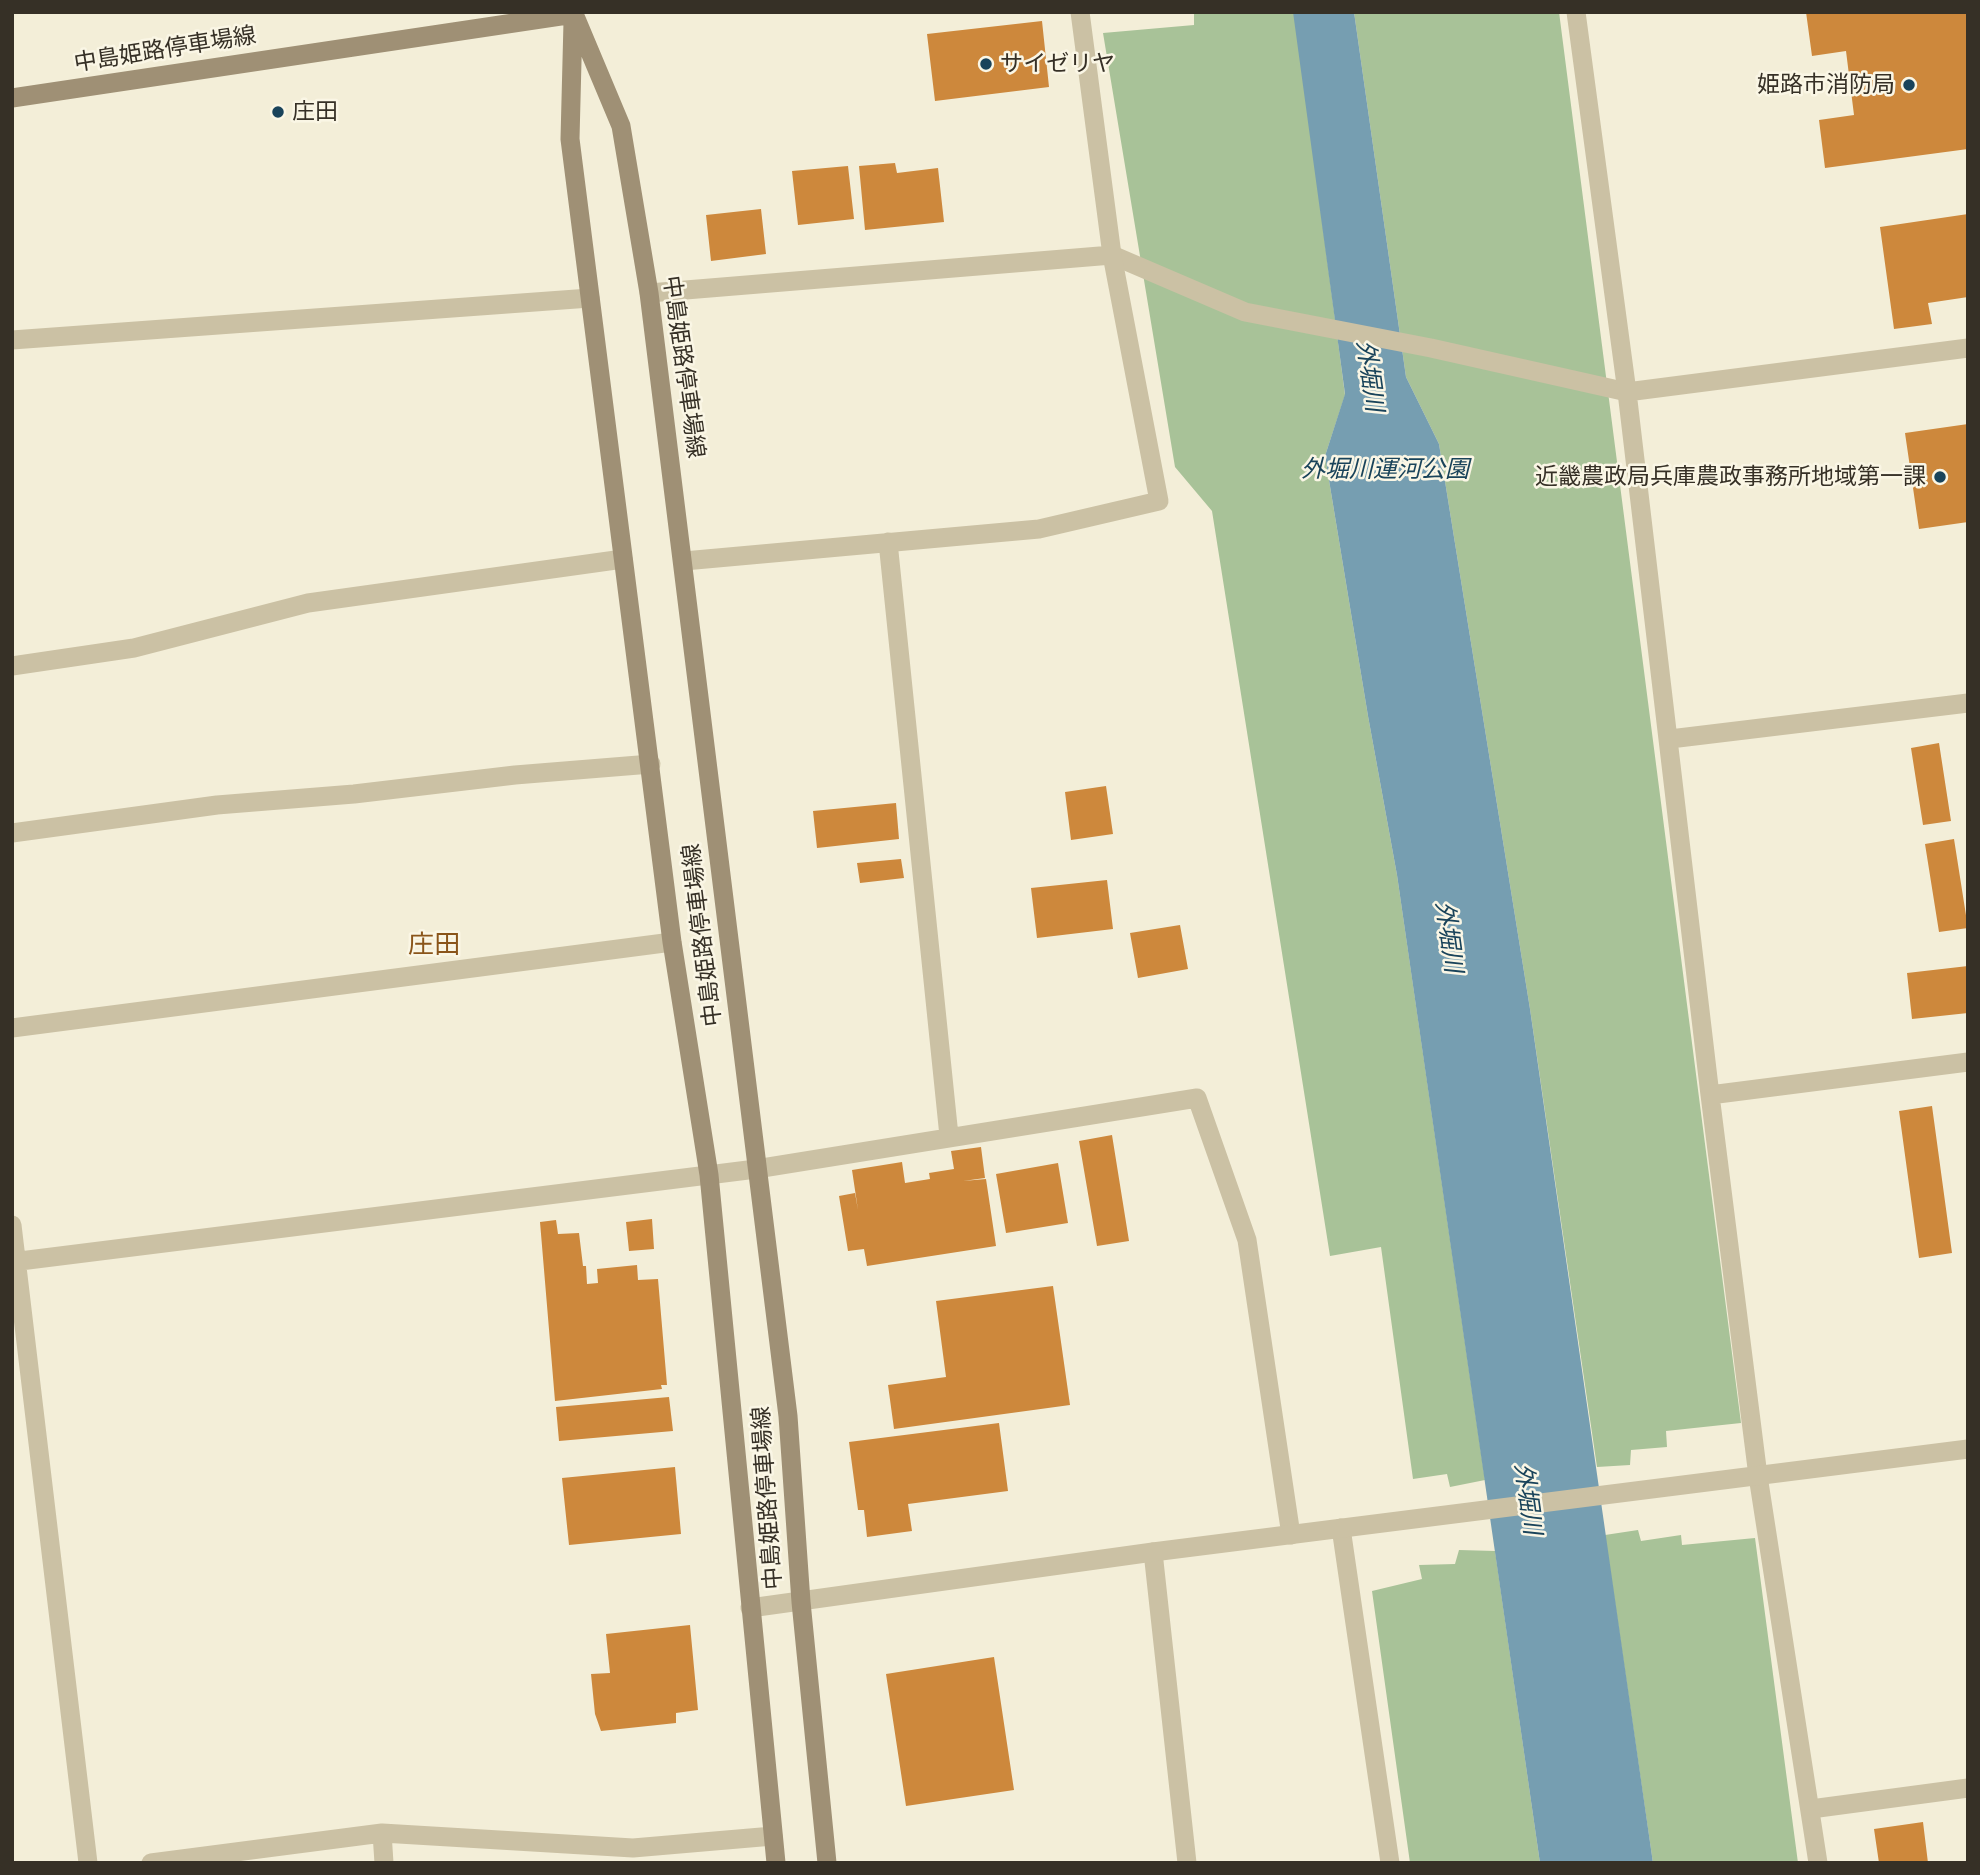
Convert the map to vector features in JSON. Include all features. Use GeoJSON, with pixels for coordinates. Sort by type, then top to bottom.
{"type":"FeatureCollection","features":[{"type":"Feature","properties":{"kind":"main road","name":"中島姫路停車場線"},"geometry":{"type":"LineString","coordinates":[[12,98],[578,13]]}},
{"type":"Feature","properties":{"kind":"main road","name":"中島姫路停車場線"},"geometry":{"type":"LineString","coordinates":[[578,13],[621,126],[649,293],[684,561],[755,1169],[788,1416],[801,1602],[827,1863]]}},
{"type":"Feature","properties":{"kind":"main road","name":"中島姫路停車場線"},"geometry":{"type":"LineString","coordinates":[[578,13],[570,139],[672,942],[709,1175],[776,1863]]}},
{"type":"Feature","properties":{"kind":"street"},"geometry":{"type":"LineString","coordinates":[[684,561],[1039,528],[1160,501],[1112,255],[1080,12]]}},
{"type":"Feature","properties":{"kind":"street"},"geometry":{"type":"LineString","coordinates":[[1576,12],[1627,392],[1758,1476],[1818,1863]]}},
{"type":"Feature","properties":{"kind":"street"},"geometry":{"type":"LineString","coordinates":[[649,293],[1112,255],[1245,312],[1431,348],[1627,392],[1968,348]]}},
{"type":"Feature","properties":{"kind":"street"},"geometry":{"type":"LineString","coordinates":[[12,340],[590,298]]}},
{"type":"Feature","properties":{"kind":"street"},"geometry":{"type":"LineString","coordinates":[[888,542],[949,1136]]}},
{"type":"Feature","properties":{"kind":"street"},"geometry":{"type":"LineString","coordinates":[[12,666],[134,648],[308,603],[623,559]]}},
{"type":"Feature","properties":{"kind":"street"},"geometry":{"type":"LineString","coordinates":[[1670,739],[1968,703]]}},
{"type":"Feature","properties":{"kind":"street"},"geometry":{"type":"LineString","coordinates":[[12,833],[217,806],[354,794],[515,775],[651,764]]}},
{"type":"Feature","properties":{"kind":"street"},"geometry":{"type":"LineString","coordinates":[[12,1028],[672,942]]}},
{"type":"Feature","properties":{"kind":"street"},"geometry":{"type":"LineString","coordinates":[[1710,1095],[1968,1062]]}},
{"type":"Feature","properties":{"kind":"street"},"geometry":{"type":"LineString","coordinates":[[15,1261],[755,1169],[1197,1098],[1247,1240],[1291,1535]]}},
{"type":"Feature","properties":{"kind":"street"},"geometry":{"type":"LineString","coordinates":[[12,1226],[88,1863]]}},
{"type":"Feature","properties":{"kind":"street"},"geometry":{"type":"LineString","coordinates":[[750,1608],[1153,1552],[1968,1448]]}},
{"type":"Feature","properties":{"kind":"street"},"geometry":{"type":"LineString","coordinates":[[1341,1528],[1390,1863]]}},
{"type":"Feature","properties":{"kind":"street"},"geometry":{"type":"LineString","coordinates":[[1153,1552],[1188,1863]]}},
{"type":"Feature","properties":{"kind":"street"},"geometry":{"type":"LineString","coordinates":[[1811,1810],[1968,1788]]}},
{"type":"Feature","properties":{"kind":"street"},"geometry":{"type":"LineString","coordinates":[[151,1863],[382,1833],[633,1848],[773,1836]]}},
{"type":"Feature","properties":{"kind":"street"},"geometry":{"type":"LineString","coordinates":[[382,1833],[384,1863]]}},
{"type":"Feature","properties":{"kind":"green space"},"geometry":{"type":"Polygon","coordinates":[[[1194,12],[1293,12],[1295,15],[1345,395],[1325,456],[1397,875],[1485,1480],[1450,1487],[1447,1474],[1413,1479],[1381,1247],[1330,1256],[1212,511],[1175,467],[1103,33],[1194,25],[1194,12]]]}},
{"type":"Feature","properties":{"kind":"green space"},"geometry":{"type":"Polygon","coordinates":[[[1354,12],[1559,12],[1741,1423],[1666,1431],[1667,1447],[1631,1450],[1630,1465],[1597,1467],[1530,1009],[1439,444],[1406,377],[1354,12]]]}},
{"type":"Feature","properties":{"kind":"green space"},"geometry":{"type":"Polygon","coordinates":[[[1638,1530],[1641,1541],[1681,1535],[1682,1545],[1755,1538],[1798,1863],[1653,1863],[1605,1535],[1638,1530]]]}},
{"type":"Feature","properties":{"kind":"green space"},"geometry":{"type":"Polygon","coordinates":[[[1459,1550],[1495,1551],[1540,1863],[1410,1863],[1372,1591],[1422,1579],[1419,1565],[1455,1564],[1459,1550]]]}},
{"type":"Feature","properties":{"kind":"water","name":"外堀川運河公園"},"geometry":{"type":"Polygon","coordinates":[[[1293,12],[1354,12],[1406,377],[1439,444],[1530,1009],[1653,1863],[1540,1863],[1397,875],[1325,456],[1345,394],[1293,12]]]}},
{"type":"Feature","properties":{"kind":"building","name":"姫路市消防局"},"geometry":{"type":"Polygon","coordinates":[[[1806,12],[1968,12],[1968,149],[1825,168],[1819,120],[1854,115],[1846,51],[1812,56],[1806,12]]]}},
{"type":"Feature","properties":{"kind":"building"},"geometry":{"type":"Polygon","coordinates":[[[1042,21],[1049,87],[935,101],[927,34],[1042,21]]]}},
{"type":"Feature","properties":{"kind":"building"},"geometry":{"type":"Polygon","coordinates":[[[895,163],[897,173],[938,168],[944,222],[865,230],[859,166],[895,163]]]}},
{"type":"Feature","properties":{"kind":"building"},"geometry":{"type":"Polygon","coordinates":[[[848,166],[854,219],[798,225],[792,171],[848,166]]]}},
{"type":"Feature","properties":{"kind":"building"},"geometry":{"type":"Polygon","coordinates":[[[761,209],[766,254],[711,261],[706,215],[761,209]]]}},
{"type":"Feature","properties":{"kind":"building"},"geometry":{"type":"Polygon","coordinates":[[[1968,214],[1968,297],[1928,303],[1932,324],[1894,329],[1880,227],[1968,214]]]}},
{"type":"Feature","properties":{"kind":"building","name":"近畿農政局兵庫農政事務所地域第一課"},"geometry":{"type":"Polygon","coordinates":[[[1968,424],[1968,522],[1919,529],[1905,433],[1968,424]]]}},
{"type":"Feature","properties":{"kind":"building"},"geometry":{"type":"Polygon","coordinates":[[[1939,743],[1951,821],[1923,825],[1911,748],[1939,743]]]}},
{"type":"Feature","properties":{"kind":"building"},"geometry":{"type":"Polygon","coordinates":[[[1106,786],[1113,834],[1071,840],[1065,792],[1106,786]]]}},
{"type":"Feature","properties":{"kind":"building"},"geometry":{"type":"Polygon","coordinates":[[[896,803],[899,839],[817,848],[813,811],[896,803]]]}},
{"type":"Feature","properties":{"kind":"building"},"geometry":{"type":"Polygon","coordinates":[[[1954,839],[1968,928],[1939,932],[1925,844],[1954,839]]]}},
{"type":"Feature","properties":{"kind":"building"},"geometry":{"type":"Polygon","coordinates":[[[901,859],[904,878],[860,883],[857,863],[901,859]]]}},
{"type":"Feature","properties":{"kind":"building"},"geometry":{"type":"Polygon","coordinates":[[[1107,880],[1113,929],[1037,938],[1031,888],[1107,880]]]}},
{"type":"Feature","properties":{"kind":"building"},"geometry":{"type":"Polygon","coordinates":[[[1180,925],[1188,969],[1138,978],[1130,933],[1180,925]]]}},
{"type":"Feature","properties":{"kind":"building"},"geometry":{"type":"Polygon","coordinates":[[[1968,966],[1968,1013],[1912,1019],[1907,973],[1968,966]]]}},
{"type":"Feature","properties":{"kind":"building"},"geometry":{"type":"Polygon","coordinates":[[[1932,1106],[1952,1253],[1919,1258],[1899,1111],[1932,1106]]]}},
{"type":"Feature","properties":{"kind":"building"},"geometry":{"type":"Polygon","coordinates":[[[1112,1135],[1129,1241],[1097,1246],[1079,1141],[1112,1135]]]}},
{"type":"Feature","properties":{"kind":"building"},"geometry":{"type":"Polygon","coordinates":[[[981,1147],[985,1178],[963,1181],[986,1179],[996,1246],[867,1266],[864,1249],[848,1251],[839,1196],[855,1193],[858,1210],[852,1170],[902,1162],[905,1183],[930,1179],[929,1173],[954,1169],[951,1151],[981,1147]]]}},
{"type":"Feature","properties":{"kind":"building"},"geometry":{"type":"Polygon","coordinates":[[[1058,1163],[1068,1223],[1006,1233],[996,1174],[1058,1163]]]}},
{"type":"Feature","properties":{"kind":"building"},"geometry":{"type":"Polygon","coordinates":[[[652,1219],[654,1249],[629,1251],[626,1222],[652,1219]]]}},
{"type":"Feature","properties":{"kind":"building"},"geometry":{"type":"Polygon","coordinates":[[[556,1220],[558,1234],[579,1233],[587,1284],[598,1283],[597,1269],[637,1265],[638,1280],[658,1279],[667,1385],[661,1385],[662,1389],[555,1401],[540,1222],[556,1220]]]}},
{"type":"Feature","properties":{"kind":"building"},"geometry":{"type":"Polygon","coordinates":[[[1053,1286],[1070,1405],[894,1429],[888,1385],[946,1377],[936,1301],[1053,1286]]]}},
{"type":"Feature","properties":{"kind":"building"},"geometry":{"type":"Polygon","coordinates":[[[669,1397],[673,1431],[559,1441],[556,1407],[669,1397]]]}},
{"type":"Feature","properties":{"kind":"building"},"geometry":{"type":"Polygon","coordinates":[[[999,1423],[1008,1491],[908,1504],[912,1531],[867,1537],[864,1510],[858,1510],[849,1442],[999,1423]]]}},
{"type":"Feature","properties":{"kind":"building"},"geometry":{"type":"Polygon","coordinates":[[[675,1467],[681,1534],[569,1545],[562,1478],[675,1467]]]}},
{"type":"Feature","properties":{"kind":"building"},"geometry":{"type":"Polygon","coordinates":[[[690,1625],[698,1710],[676,1713],[676,1723],[601,1731],[595,1714],[591,1674],[610,1673],[606,1634],[690,1625]]]}},
{"type":"Feature","properties":{"kind":"building"},"geometry":{"type":"Polygon","coordinates":[[[994,1657],[1014,1790],[906,1806],[886,1674],[994,1657]]]}},
{"type":"Feature","properties":{"kind":"building"},"geometry":{"type":"Polygon","coordinates":[[[1923,1822],[1928,1863],[1879,1863],[1874,1829],[1923,1822]]]}},
{"type":"Feature","properties":{"kind":"place","name":"サイゼリヤ"},"geometry":{"type":"Point","coordinates":[986,64]}},
{"type":"Feature","properties":{"kind":"place","name":"姫路市消防局"},"geometry":{"type":"Point","coordinates":[1909,85]}},
{"type":"Feature","properties":{"kind":"place","name":"庄田"},"geometry":{"type":"Point","coordinates":[278,112]}},
{"type":"Feature","properties":{"kind":"place","name":"近畿農政局兵庫農政事務所地域第一課"},"geometry":{"type":"Point","coordinates":[1940,477]}},
{"type":"Feature","properties":{"kind":"district","name":"庄田"},"geometry":{"type":"Point","coordinates":[434,946]}},
{"type":"Feature","properties":{"kind":"water label","name":"外堀川"},"geometry":{"type":"Point","coordinates":[1369,376]}},
{"type":"Feature","properties":{"kind":"water label","name":"外堀川"},"geometry":{"type":"Point","coordinates":[1448,937]}},
{"type":"Feature","properties":{"kind":"water label","name":"外堀川"},"geometry":{"type":"Point","coordinates":[1527,1499]}}]}
